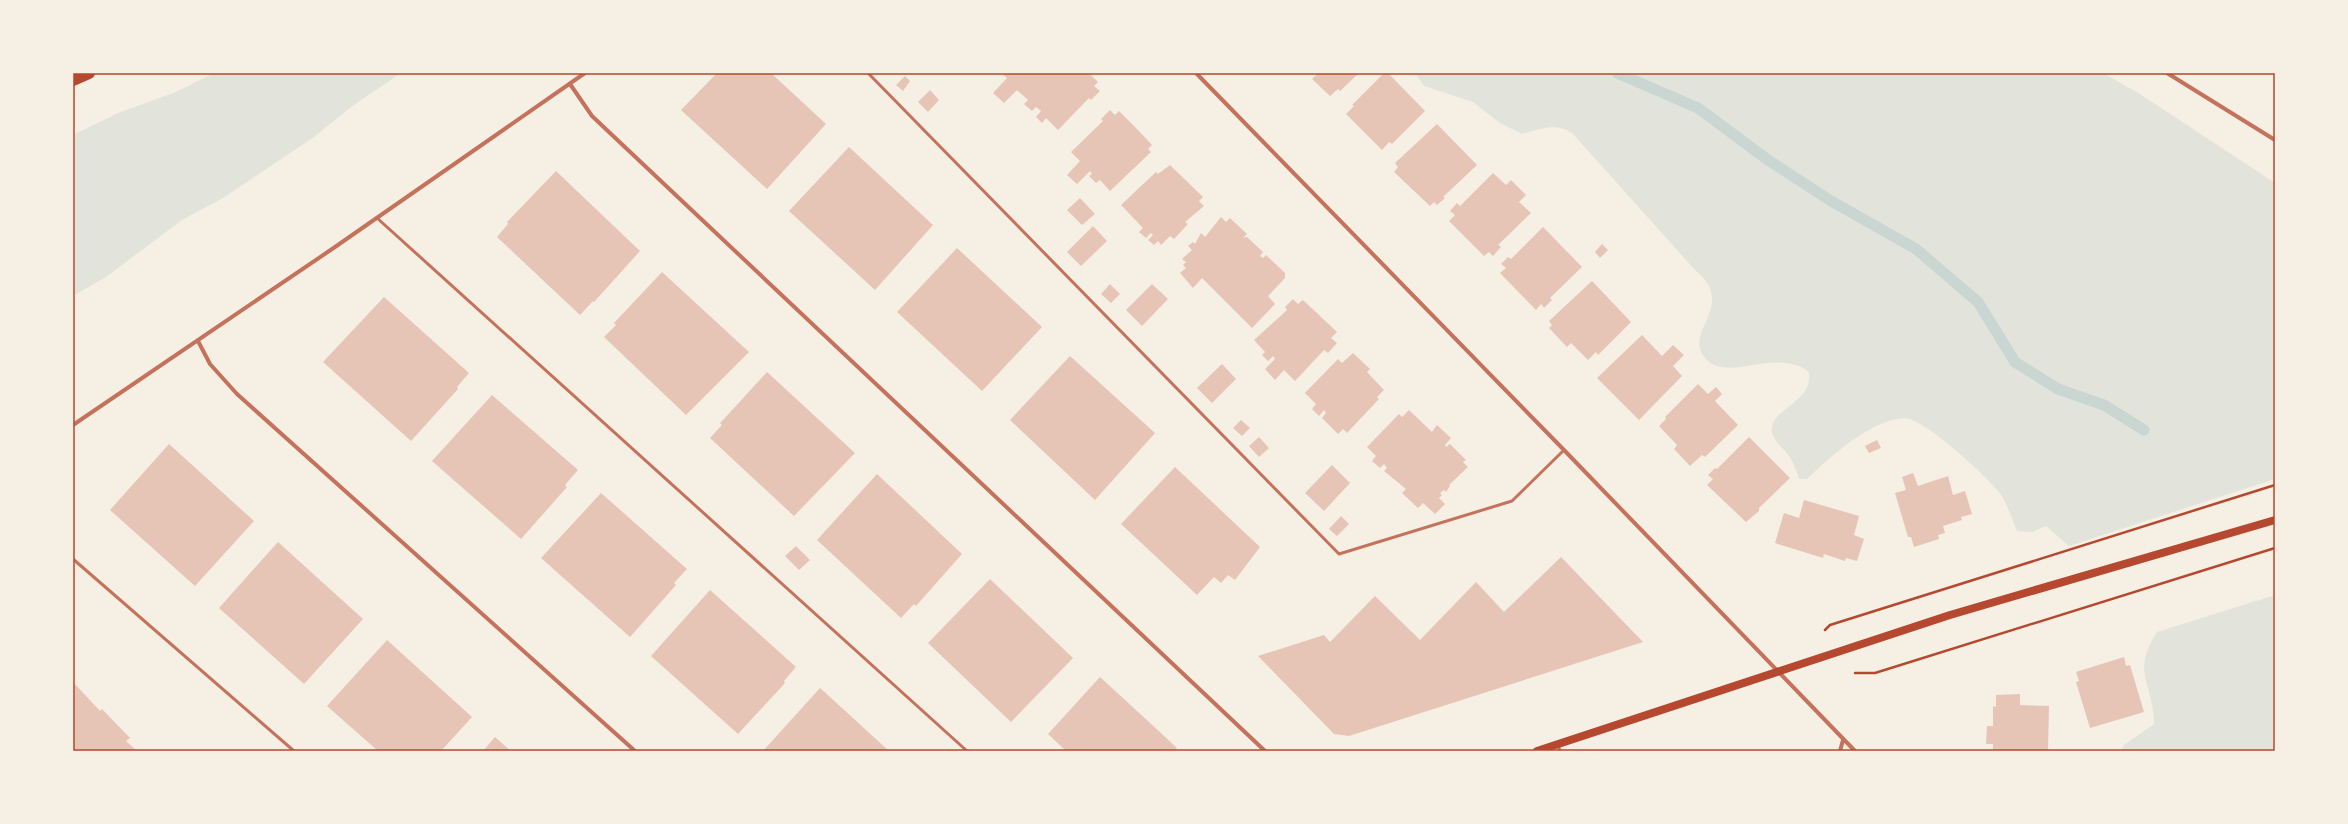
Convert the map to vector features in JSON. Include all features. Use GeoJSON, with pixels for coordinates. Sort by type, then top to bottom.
{"type":"FeatureCollection","features":[{"type":"Feature","properties":{"kind":"highway"},"geometry":{"type":"LineString","coordinates":[[73,80],[89,73]]}},
{"type":"Feature","properties":{"kind":"main road"},"geometry":{"type":"LineString","coordinates":[[1537,751],[1559,748],[1950,614],[2275,520]]}},
{"type":"Feature","properties":{"kind":"street"},"geometry":{"type":"LineString","coordinates":[[73,425],[377,218],[585,73]]}},
{"type":"Feature","properties":{"kind":"street"},"geometry":{"type":"LineString","coordinates":[[1196,73],[1855,751]]}},
{"type":"Feature","properties":{"kind":"street"},"geometry":{"type":"LineString","coordinates":[[2167,73],[2275,140]]}},
{"type":"Feature","properties":{"kind":"street"},"geometry":{"type":"LineString","coordinates":[[570,84],[592,116],[605,129],[1265,751]]}},
{"type":"Feature","properties":{"kind":"street"},"geometry":{"type":"LineString","coordinates":[[198,341],[210,364],[237,394],[635,751]]}},
{"type":"Feature","properties":{"kind":"street"},"geometry":{"type":"LineString","coordinates":[[1840,751],[1844,740]]}},
{"type":"Feature","properties":{"kind":"lane"},"geometry":{"type":"LineString","coordinates":[[868,73],[1339,554],[1512,501],[1564,450]]}},
{"type":"Feature","properties":{"kind":"lane"},"geometry":{"type":"LineString","coordinates":[[377,218],[967,751]]}},
{"type":"Feature","properties":{"kind":"lane"},"geometry":{"type":"LineString","coordinates":[[73,559],[294,751]]}},
{"type":"Feature","properties":{"kind":"path"},"geometry":{"type":"LineString","coordinates":[[1830,625],[2275,485]]}},
{"type":"Feature","properties":{"kind":"path"},"geometry":{"type":"LineString","coordinates":[[1875,673],[2275,548]]}},
{"type":"Feature","properties":{"kind":"shaded area"},"geometry":{"type":"Polygon","coordinates":[[[214,73],[401,73],[351,107],[314,137],[223,198],[182,220],[106,277],[73,296],[73,135],[118,113],[176,92],[214,73]]]}},
{"type":"Feature","properties":{"kind":"shaded area"},"geometry":{"type":"Polygon","coordinates":[[[1415,73],[2103,73],[2140,94],[2275,183],[2275,479],[2069,546],[2046,526],[2032,532],[2017,531],[2002,496],[1992,484],[1954,449],[1925,427],[1913,420],[1904,418],[1877,426],[1851,441],[1839,450],[1807,479],[1799,479],[1791,459],[1773,436],[1772,427],[1780,414],[1800,397],[1805,390],[1809,382],[1809,372],[1796,365],[1783,363],[1768,363],[1728,368],[1716,366],[1707,360],[1700,350],[1700,339],[1711,307],[1712,296],[1707,283],[1572,133],[1553,127],[1522,134],[1500,123],[1473,102],[1424,86],[1415,73]]]}},
{"type":"Feature","properties":{"kind":"shaded area"},"geometry":{"type":"Polygon","coordinates":[[[2275,595],[2275,751],[2121,751],[2124,745],[2154,724],[2151,698],[2144,669],[2145,658],[2149,646],[2157,632],[2275,595]]]}},
{"type":"Feature","properties":{"kind":"building"},"geometry":{"type":"Polygon","coordinates":[[[717,73],[771,73],[826,124],[767,189],[681,110],[717,73]]]}},
{"type":"Feature","properties":{"kind":"building"},"geometry":{"type":"Polygon","coordinates":[[[1001,73],[1089,73],[1098,82],[1094,86],[1100,91],[1091,100],[1089,98],[1058,130],[1046,118],[1042,123],[1036,117],[1041,111],[1036,107],[1032,111],[1024,104],[1028,100],[1017,90],[1004,103],[993,93],[1007,78],[1001,73]]]}},
{"type":"Feature","properties":{"kind":"building"},"geometry":{"type":"Polygon","coordinates":[[[1316,73],[1359,73],[1340,91],[1338,89],[1330,96],[1312,79],[1317,74],[1316,73]]]}},
{"type":"Feature","properties":{"kind":"building"},"geometry":{"type":"Polygon","coordinates":[[[1384,73],[1388,73],[1425,111],[1392,144],[1389,142],[1382,150],[1346,114],[1354,106],[1352,105],[1384,73]]]}},
{"type":"Feature","properties":{"kind":"building"},"geometry":{"type":"Polygon","coordinates":[[[905,76],[910,81],[903,91],[896,85],[905,76]]]}},
{"type":"Feature","properties":{"kind":"building"},"geometry":{"type":"Polygon","coordinates":[[[930,90],[939,100],[928,112],[918,102],[930,90]]]}},
{"type":"Feature","properties":{"kind":"building"},"geometry":{"type":"Polygon","coordinates":[[[1110,110],[1115,115],[1119,111],[1135,127],[1152,145],[1148,149],[1151,152],[1110,191],[1100,180],[1096,183],[1089,176],[1092,174],[1090,171],[1077,184],[1067,175],[1080,161],[1071,152],[1103,121],[1101,119],[1110,110]]]}},
{"type":"Feature","properties":{"kind":"building"},"geometry":{"type":"Polygon","coordinates":[[[1437,124],[1477,165],[1443,197],[1445,198],[1437,205],[1434,202],[1430,206],[1394,172],[1398,167],[1395,163],[1437,124]]]}},
{"type":"Feature","properties":{"kind":"building"},"geometry":{"type":"Polygon","coordinates":[[[849,147],[933,225],[875,290],[789,211],[849,147]]]}},
{"type":"Feature","properties":{"kind":"building"},"geometry":{"type":"Polygon","coordinates":[[[1170,165],[1203,197],[1199,201],[1204,206],[1185,222],[1188,224],[1174,239],[1170,236],[1161,245],[1158,241],[1154,245],[1148,240],[1153,235],[1151,233],[1146,238],[1139,232],[1143,228],[1121,205],[1156,172],[1158,174],[1170,165]]]}},
{"type":"Feature","properties":{"kind":"building"},"geometry":{"type":"Polygon","coordinates":[[[556,171],[640,251],[594,302],[593,301],[580,315],[497,237],[508,224],[507,222],[556,171]]]}},
{"type":"Feature","properties":{"kind":"building"},"geometry":{"type":"Polygon","coordinates":[[[1493,173],[1506,185],[1511,180],[1526,195],[1519,202],[1531,213],[1498,245],[1501,247],[1493,256],[1489,252],[1484,256],[1449,221],[1455,215],[1450,211],[1457,203],[1460,206],[1493,173]]]}},
{"type":"Feature","properties":{"kind":"building"},"geometry":{"type":"Polygon","coordinates":[[[1080,198],[1095,214],[1082,225],[1067,210],[1080,198]]]}},
{"type":"Feature","properties":{"kind":"building"},"geometry":{"type":"Polygon","coordinates":[[[1221,217],[1226,222],[1230,218],[1247,234],[1243,238],[1247,237],[1263,252],[1260,256],[1263,258],[1266,255],[1285,273],[1285,278],[1268,296],[1275,304],[1252,328],[1202,278],[1193,288],[1180,273],[1186,268],[1183,265],[1186,262],[1182,259],[1192,250],[1188,246],[1193,242],[1195,244],[1201,233],[1205,237],[1221,217]]]}},
{"type":"Feature","properties":{"kind":"building"},"geometry":{"type":"Polygon","coordinates":[[[1093,226],[1107,241],[1081,266],[1067,252],[1093,226]]]}},
{"type":"Feature","properties":{"kind":"building"},"geometry":{"type":"Polygon","coordinates":[[[1543,227],[1582,267],[1550,298],[1552,300],[1544,308],[1541,304],[1536,310],[1500,273],[1506,268],[1501,264],[1508,257],[1511,259],[1543,227]]]}},
{"type":"Feature","properties":{"kind":"building"},"geometry":{"type":"Polygon","coordinates":[[[1602,244],[1608,250],[1600,258],[1595,252],[1602,244]]]}},
{"type":"Feature","properties":{"kind":"building"},"geometry":{"type":"Polygon","coordinates":[[[957,248],[1042,327],[982,391],[897,312],[957,248]]]}},
{"type":"Feature","properties":{"kind":"building"},"geometry":{"type":"Polygon","coordinates":[[[662,272],[749,352],[686,415],[604,337],[616,325],[614,323],[662,272]]]}},
{"type":"Feature","properties":{"kind":"building"},"geometry":{"type":"Polygon","coordinates":[[[1592,281],[1631,322],[1598,355],[1596,352],[1588,360],[1571,343],[1567,347],[1549,328],[1552,325],[1549,321],[1592,281]]]}},
{"type":"Feature","properties":{"kind":"building"},"geometry":{"type":"Polygon","coordinates":[[[1110,284],[1120,294],[1111,303],[1101,294],[1110,284]]]}},
{"type":"Feature","properties":{"kind":"building"},"geometry":{"type":"Polygon","coordinates":[[[1152,284],[1168,299],[1142,326],[1126,310],[1152,284]]]}},
{"type":"Feature","properties":{"kind":"building"},"geometry":{"type":"Polygon","coordinates":[[[384,297],[469,373],[457,387],[458,389],[411,441],[323,362],[384,297]]]}},
{"type":"Feature","properties":{"kind":"building"},"geometry":{"type":"Polygon","coordinates":[[[1293,299],[1298,304],[1303,300],[1337,332],[1331,338],[1337,343],[1328,353],[1324,350],[1295,381],[1284,370],[1275,380],[1265,369],[1275,359],[1273,356],[1268,361],[1262,355],[1265,352],[1254,340],[1287,310],[1285,307],[1293,299]]]}},
{"type":"Feature","properties":{"kind":"building"},"geometry":{"type":"Polygon","coordinates":[[[1642,335],[1662,356],[1673,345],[1684,355],[1673,366],[1682,376],[1639,420],[1597,378],[1642,335]]]}},
{"type":"Feature","properties":{"kind":"building"},"geometry":{"type":"Polygon","coordinates":[[[1353,353],[1370,369],[1367,372],[1384,390],[1377,397],[1379,399],[1347,433],[1343,429],[1338,434],[1322,418],[1326,413],[1324,410],[1319,416],[1312,409],[1316,404],[1305,393],[1338,359],[1342,363],[1353,353]]]}},
{"type":"Feature","properties":{"kind":"building"},"geometry":{"type":"Polygon","coordinates":[[[1070,356],[1155,433],[1095,500],[1010,420],[1070,356]]]}},
{"type":"Feature","properties":{"kind":"building"},"geometry":{"type":"Polygon","coordinates":[[[1222,364],[1236,379],[1212,403],[1197,388],[1222,364]]]}},
{"type":"Feature","properties":{"kind":"building"},"geometry":{"type":"Polygon","coordinates":[[[767,372],[855,453],[794,516],[710,438],[722,425],[720,423],[767,372]]]}},
{"type":"Feature","properties":{"kind":"building"},"geometry":{"type":"Polygon","coordinates":[[[1698,384],[1708,394],[1716,387],[1722,394],[1715,401],[1738,425],[1705,457],[1702,455],[1690,466],[1674,449],[1677,445],[1659,426],[1666,419],[1665,417],[1698,384]]]}},
{"type":"Feature","properties":{"kind":"building"},"geometry":{"type":"Polygon","coordinates":[[[492,395],[578,470],[565,485],[567,487],[521,539],[432,461],[492,395]]]}},
{"type":"Feature","properties":{"kind":"building"},"geometry":{"type":"Polygon","coordinates":[[[1409,410],[1432,432],[1437,425],[1451,438],[1445,445],[1446,447],[1450,444],[1466,460],[1463,462],[1468,467],[1449,485],[1450,486],[1446,492],[1444,490],[1440,493],[1442,495],[1439,498],[1445,504],[1435,514],[1423,503],[1418,508],[1402,493],[1406,489],[1384,471],[1387,468],[1384,464],[1380,468],[1372,461],[1376,456],[1367,447],[1399,414],[1402,417],[1409,410]]]}},
{"type":"Feature","properties":{"kind":"building"},"geometry":{"type":"Polygon","coordinates":[[[1241,420],[1250,428],[1242,436],[1233,428],[1241,420]]]}},
{"type":"Feature","properties":{"kind":"building"},"geometry":{"type":"Polygon","coordinates":[[[1259,437],[1269,448],[1259,457],[1249,446],[1259,437]]]}},
{"type":"Feature","properties":{"kind":"building"},"geometry":{"type":"Polygon","coordinates":[[[1749,437],[1790,478],[1759,508],[1759,511],[1746,522],[1707,485],[1713,479],[1708,475],[1715,468],[1717,469],[1749,437]]]}},
{"type":"Feature","properties":{"kind":"building"},"geometry":{"type":"Polygon","coordinates":[[[1877,440],[1881,448],[1869,453],[1865,446],[1877,440]]]}},
{"type":"Feature","properties":{"kind":"building"},"geometry":{"type":"Polygon","coordinates":[[[169,444],[254,521],[195,586],[110,510],[169,444]]]}},
{"type":"Feature","properties":{"kind":"building"},"geometry":{"type":"Polygon","coordinates":[[[1332,465],[1350,483],[1324,511],[1305,493],[1332,465]]]}},
{"type":"Feature","properties":{"kind":"building"},"geometry":{"type":"Polygon","coordinates":[[[1175,467],[1260,547],[1235,580],[1228,575],[1221,583],[1214,577],[1197,595],[1121,524],[1175,467]]]}},
{"type":"Feature","properties":{"kind":"building"},"geometry":{"type":"Polygon","coordinates":[[[1913,473],[1918,486],[1948,476],[1953,495],[1965,491],[1972,514],[1961,517],[1962,520],[1943,526],[1945,533],[1938,535],[1939,539],[1914,547],[1911,537],[1908,537],[1895,493],[1906,490],[1902,477],[1913,473]]]}},
{"type":"Feature","properties":{"kind":"building"},"geometry":{"type":"Polygon","coordinates":[[[877,474],[962,554],[916,606],[914,604],[901,618],[817,540],[877,474]]]}},
{"type":"Feature","properties":{"kind":"building"},"geometry":{"type":"Polygon","coordinates":[[[601,493],[687,569],[674,583],[676,585],[630,637],[541,558],[601,493]]]}},
{"type":"Feature","properties":{"kind":"building"},"geometry":{"type":"Polygon","coordinates":[[[1804,500],[1859,516],[1854,535],[1864,539],[1857,561],[1846,558],[1845,561],[1824,554],[1823,558],[1775,543],[1784,513],[1799,518],[1804,500]]]}},
{"type":"Feature","properties":{"kind":"building"},"geometry":{"type":"Polygon","coordinates":[[[1341,516],[1349,524],[1337,536],[1329,529],[1341,516]]]}},
{"type":"Feature","properties":{"kind":"building"},"geometry":{"type":"Polygon","coordinates":[[[278,542],[363,619],[304,684],[219,608],[278,542]]]}},
{"type":"Feature","properties":{"kind":"building"},"geometry":{"type":"Polygon","coordinates":[[[796,546],[810,560],[799,570],[785,556],[796,546]]]}},
{"type":"Feature","properties":{"kind":"building"},"geometry":{"type":"Polygon","coordinates":[[[1561,557],[1643,642],[1349,736],[1334,734],[1258,656],[1324,635],[1330,642],[1375,596],[1420,640],[1476,582],[1504,612],[1561,557]]]}},
{"type":"Feature","properties":{"kind":"building"},"geometry":{"type":"Polygon","coordinates":[[[990,579],[1073,658],[1011,722],[928,643],[990,579]]]}},
{"type":"Feature","properties":{"kind":"building"},"geometry":{"type":"Polygon","coordinates":[[[710,590],[796,667],[784,681],[785,683],[738,734],[651,656],[710,590]]]}},
{"type":"Feature","properties":{"kind":"building"},"geometry":{"type":"Polygon","coordinates":[[[387,640],[472,717],[441,751],[378,751],[327,706],[387,640]]]}},
{"type":"Feature","properties":{"kind":"building"},"geometry":{"type":"Polygon","coordinates":[[[2124,657],[2126,666],[2130,665],[2144,712],[2090,728],[2076,682],[2079,681],[2076,672],[2124,657]]]}},
{"type":"Feature","properties":{"kind":"building"},"geometry":{"type":"Polygon","coordinates":[[[1100,677],[1177,748],[1174,751],[1066,751],[1048,734],[1100,677]]]}},
{"type":"Feature","properties":{"kind":"building"},"geometry":{"type":"Polygon","coordinates":[[[73,682],[100,711],[102,709],[130,738],[126,741],[137,751],[73,751],[73,682]]]}},
{"type":"Feature","properties":{"kind":"building"},"geometry":{"type":"Polygon","coordinates":[[[820,688],[830,697],[889,751],[763,751],[820,688]]]}},
{"type":"Feature","properties":{"kind":"building"},"geometry":{"type":"Polygon","coordinates":[[[2020,694],[2020,705],[2049,706],[2048,751],[1993,751],[1993,744],[1986,744],[1987,726],[1993,726],[1993,706],[1996,707],[1996,695],[2020,694]]]}},
{"type":"Feature","properties":{"kind":"building"},"geometry":{"type":"Polygon","coordinates":[[[495,737],[511,751],[483,751],[495,737]]]}},
{"type":"Feature","properties":{"kind":"waterway"},"geometry":{"type":"LineString","coordinates":[[1617,73],[1698,108],[1768,160],[1831,201],[1916,249],[1978,302],[2015,362],[2058,389],[2104,405],[2144,430]]}}]}
